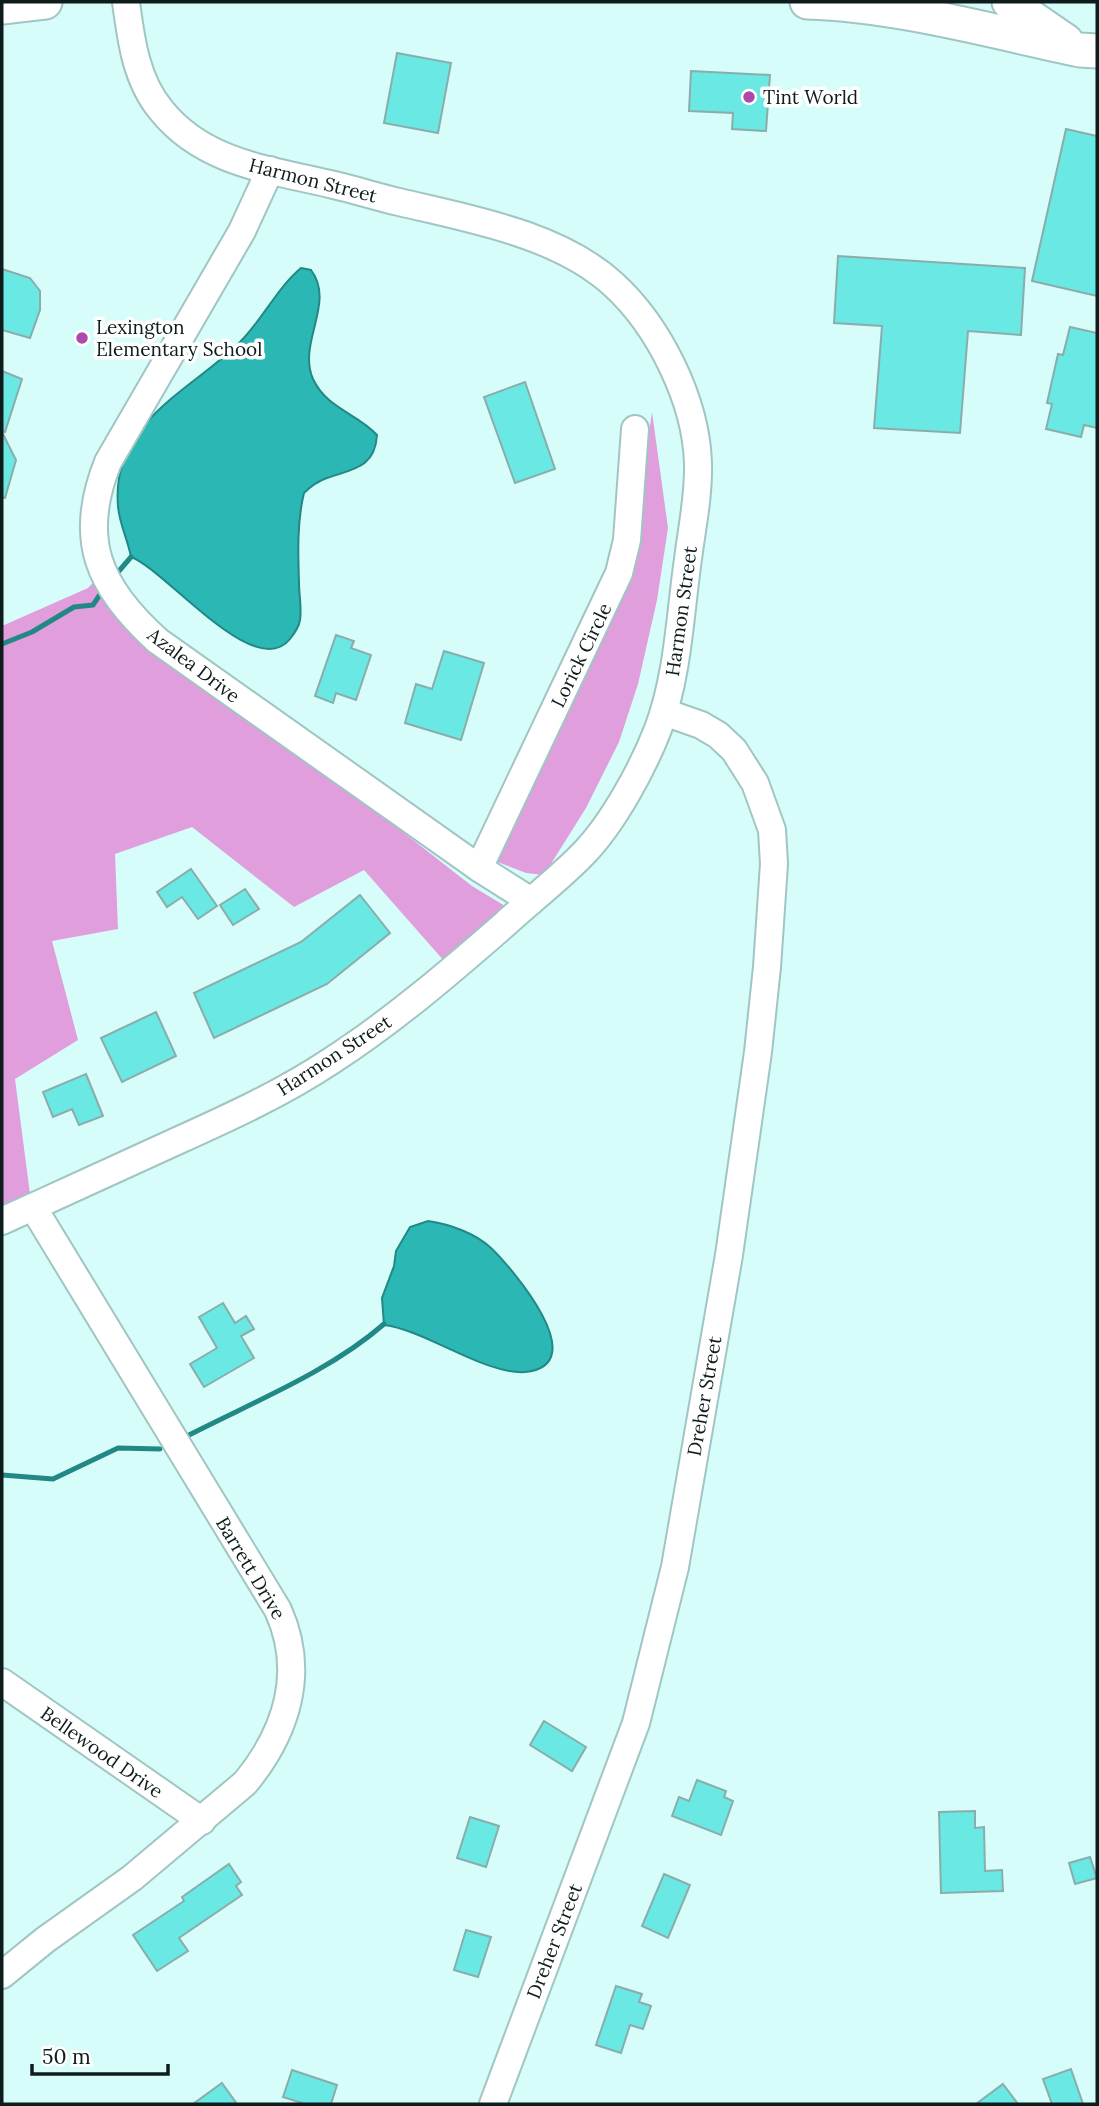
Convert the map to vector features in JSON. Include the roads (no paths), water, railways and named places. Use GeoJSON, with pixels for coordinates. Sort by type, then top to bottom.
{"type":"FeatureCollection","features":[{"type":"Feature","properties":{"kind":"main road"},"geometry":{"type":"LineString","coordinates":[[2,7],[45,2]]}},
{"type":"Feature","properties":{"kind":"main road"},"geometry":{"type":"LineString","coordinates":[[807,2],[861,3],[1088,51]]}},
{"type":"Feature","properties":{"kind":"main road"},"geometry":{"type":"LineString","coordinates":[[1009,2],[1088,51]]}},
{"type":"Feature","properties":{"kind":"street","name":"Harmon Street"},"geometry":{"type":"LineString","coordinates":[[2,1221],[234,1115],[332,1061],[386,1023],[586,851],[622,802],[656,735],[664,712],[693,524],[698,461],[685,400],[673,367],[658,338],[636,307],[613,284],[585,262],[531,238],[453,215],[216,155],[188,138],[162,112],[149,90],[136,60],[127,2]]}},
{"type":"Feature","properties":{"kind":"street","name":"Azalea Drive"},"geometry":{"type":"LineString","coordinates":[[270,170],[242,231],[108,462],[97,490],[93,516],[96,551],[111,587],[134,617],[158,641],[479,869],[531,901]]}},
{"type":"Feature","properties":{"kind":"street","name":"Lorick Circle"},"geometry":{"type":"LineString","coordinates":[[479,869],[619,573],[627,540],[635,429]]}},
{"type":"Feature","properties":{"kind":"street","name":"Dreher Street"},"geometry":{"type":"LineString","coordinates":[[493,2104],[631,1736],[652,1661],[675,1567],[733,1229],[758,1052],[774,864],[772,830],[755,783],[734,750],[718,734],[664,712]]}},
{"type":"Feature","properties":{"kind":"street","name":"Barrett Drive"},"geometry":{"type":"LineString","coordinates":[[2,1975],[45,1940],[132,1878],[245,1783],[256,1770],[273,1740],[286,1709],[293,1675],[290,1642],[278,1610],[33,1206]]}},
{"type":"Feature","properties":{"kind":"street","name":"Bellewood Drive"},"geometry":{"type":"LineString","coordinates":[[2,1682],[202,1821]]}},
{"type":"Feature","properties":{"kind":"water"},"geometry":{"type":"Polygon","coordinates":[[[301,268],[311,270],[318,283],[320,296],[309,351],[313,379],[334,404],[377,435],[372,454],[361,466],[321,481],[304,493],[298,537],[300,620],[290,639],[275,649],[255,646],[233,636],[131,557],[118,506],[119,477],[127,452],[140,430],[178,393],[240,342],[301,268]]]}},
{"type":"Feature","properties":{"kind":"water"},"geometry":{"type":"Polygon","coordinates":[[[428,1221],[453,1227],[477,1238],[491,1248],[515,1275],[542,1315],[551,1335],[552,1352],[544,1365],[525,1372],[492,1367],[418,1335],[384,1325],[382,1298],[394,1266],[396,1251],[410,1227],[428,1221]]]}},
{"type":"Feature","properties":{"kind":"waterway"},"geometry":{"type":"LineString","coordinates":[[119,571],[131,557]]}},
{"type":"Feature","properties":{"kind":"waterway"},"geometry":{"type":"LineString","coordinates":[[2,644],[32,632],[74,607],[93,605],[99,596]]}},
{"type":"Feature","properties":{"kind":"waterway"},"geometry":{"type":"LineString","coordinates":[[189,1435],[315,1372],[384,1324]]}},
{"type":"Feature","properties":{"kind":"waterway"},"geometry":{"type":"LineString","coordinates":[[2,1475],[53,1479],[118,1448],[160,1449]]}},
{"type":"Feature","properties":{"kind":"place","name":"Tint World"},"geometry":{"type":"Point","coordinates":[749,97]}},
{"type":"Feature","properties":{"kind":"place","name":"Lexington Elementary School"},"geometry":{"type":"Point","coordinates":[82,338]}}]}
